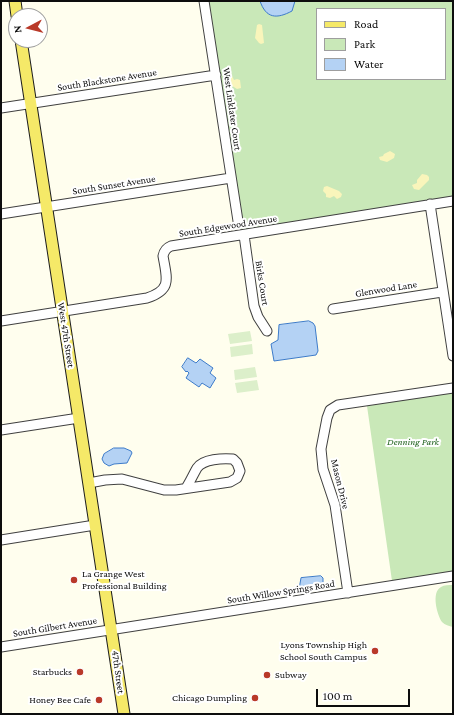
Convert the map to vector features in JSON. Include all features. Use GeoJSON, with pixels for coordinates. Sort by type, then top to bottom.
{"type":"FeatureCollection","features":[{"type":"Feature","properties":{"kind":"main road","name":"West 47th Street"},"geometry":{"type":"LineString","coordinates":[[22,48],[112,629]]}},
{"type":"Feature","properties":{"kind":"main road","name":"47th Street"},"geometry":{"type":"LineString","coordinates":[[112,629],[124,714]]}},
{"type":"Feature","properties":{"kind":"street","name":"West Linklater Court"},"geometry":{"type":"LineString","coordinates":[[204,1],[238,221]]}},
{"type":"Feature","properties":{"kind":"street","name":"South Blackstone Avenue"},"geometry":{"type":"LineString","coordinates":[[1,108],[216,75]]}},
{"type":"Feature","properties":{"kind":"street","name":"South Sunset Avenue"},"geometry":{"type":"LineString","coordinates":[[1,214],[231,178]]}},
{"type":"Feature","properties":{"kind":"street","name":"South Edgewood Avenue"},"geometry":{"type":"LineString","coordinates":[[1,321],[147,298],[158,294],[164,288],[167,279],[163,256],[168,247],[453,201]]}},
{"type":"Feature","properties":{"kind":"street"},"geometry":{"type":"LineString","coordinates":[[430,204],[442,292],[453,356]]}},
{"type":"Feature","properties":{"kind":"street","name":"Birks Court"},"geometry":{"type":"LineString","coordinates":[[244,235],[254,306],[258,317],[267,331]]}},
{"type":"Feature","properties":{"kind":"street","name":"Glenwood Lane"},"geometry":{"type":"LineString","coordinates":[[333,309],[442,292]]}},
{"type":"Feature","properties":{"kind":"street","name":"Mason Drive"},"geometry":{"type":"LineString","coordinates":[[348,593],[334,505],[323,469],[321,450],[330,410],[338,405],[453,388]]}},
{"type":"Feature","properties":{"kind":"street"},"geometry":{"type":"LineString","coordinates":[[1,430],[79,418]]}},
{"type":"Feature","properties":{"kind":"street"},"geometry":{"type":"LineString","coordinates":[[89,483],[122,479],[164,490],[186,488],[230,482],[237,478],[240,471],[238,463],[233,459],[225,458],[204,462],[197,468],[186,488]]}},
{"type":"Feature","properties":{"kind":"street"},"geometry":{"type":"LineString","coordinates":[[1,540],[95,525]]}},
{"type":"Feature","properties":{"kind":"street","name":"South Willow Springs Road"},"geometry":{"type":"LineString","coordinates":[[112,629],[453,576]]}},
{"type":"Feature","properties":{"kind":"street","name":"South Gilbert Avenue"},"geometry":{"type":"LineString","coordinates":[[1,647],[112,629]]}},
{"type":"Feature","properties":{"kind":"green space"},"geometry":{"type":"Polygon","coordinates":[[[207,1],[453,1],[453,196],[241,230],[207,1]]]}},
{"type":"Feature","properties":{"kind":"green space"},"geometry":{"type":"Polygon","coordinates":[[[250,331],[252,341],[230,344],[228,334],[250,331]]]}},
{"type":"Feature","properties":{"kind":"green space"},"geometry":{"type":"Polygon","coordinates":[[[252,344],[253,354],[231,357],[230,347],[252,344]]]}},
{"type":"Feature","properties":{"kind":"green space"},"geometry":{"type":"Polygon","coordinates":[[[255,367],[257,377],[235,380],[234,370],[255,367]]]}},
{"type":"Feature","properties":{"kind":"green space"},"geometry":{"type":"Polygon","coordinates":[[[257,380],[259,390],[237,393],[235,383],[257,380]]]}},
{"type":"Feature","properties":{"kind":"green space","name":"Denning Park"},"geometry":{"type":"Polygon","coordinates":[[[453,392],[453,571],[392,581],[367,406],[453,392]]]}},
{"type":"Feature","properties":{"kind":"green space"},"geometry":{"type":"Polygon","coordinates":[[[445,585],[453,585],[453,627],[442,622],[438,614],[436,594],[441,587],[445,585]]]}},
{"type":"Feature","properties":{"kind":"sand"},"geometry":{"type":"Polygon","coordinates":[[[257,25],[262,25],[264,43],[261,44],[255,38],[257,25]]]}},
{"type":"Feature","properties":{"kind":"sand"},"geometry":{"type":"Polygon","coordinates":[[[229,75],[232,76],[234,80],[240,80],[241,88],[237,89],[229,84],[227,78],[229,75]]]}},
{"type":"Feature","properties":{"kind":"sand"},"geometry":{"type":"Polygon","coordinates":[[[390,151],[395,154],[394,158],[387,162],[380,160],[379,157],[390,151]]]}},
{"type":"Feature","properties":{"kind":"sand"},"geometry":{"type":"Polygon","coordinates":[[[422,174],[427,175],[429,180],[419,190],[414,189],[412,185],[417,183],[417,180],[422,174]]]}},
{"type":"Feature","properties":{"kind":"sand"},"geometry":{"type":"Polygon","coordinates":[[[327,186],[339,191],[342,194],[341,197],[337,199],[334,196],[330,198],[326,197],[326,194],[323,191],[324,187],[327,186]]]}},
{"type":"Feature","properties":{"kind":"water"},"geometry":{"type":"Polygon","coordinates":[[[260,1],[295,1],[292,11],[287,14],[273,16],[265,11],[260,1]]]}},
{"type":"Feature","properties":{"kind":"water"},"geometry":{"type":"Polygon","coordinates":[[[309,321],[315,326],[318,351],[316,355],[274,361],[271,344],[278,340],[279,325],[309,321]]]}},
{"type":"Feature","properties":{"kind":"water"},"geometry":{"type":"Polygon","coordinates":[[[188,358],[196,363],[200,359],[213,368],[210,373],[216,378],[210,388],[202,383],[199,387],[186,378],[189,373],[182,367],[188,358]]]}},
{"type":"Feature","properties":{"kind":"water"},"geometry":{"type":"Polygon","coordinates":[[[114,448],[124,448],[131,451],[132,453],[127,463],[109,466],[104,463],[102,459],[104,454],[114,448]]]}},
{"type":"Feature","properties":{"kind":"water"},"geometry":{"type":"Polygon","coordinates":[[[321,576],[323,578],[323,584],[321,586],[299,589],[301,578],[321,576]]]}},
{"type":"Feature","properties":{"kind":"place","name":"La Grange West Professional Building"},"geometry":{"type":"Point","coordinates":[74,580]}},
{"type":"Feature","properties":{"kind":"place","name":"Lyons Township High School South Campus"},"geometry":{"type":"Point","coordinates":[375,651]}},
{"type":"Feature","properties":{"kind":"place","name":"Starbucks"},"geometry":{"type":"Point","coordinates":[80,672]}},
{"type":"Feature","properties":{"kind":"place","name":"Subway"},"geometry":{"type":"Point","coordinates":[267,675]}},
{"type":"Feature","properties":{"kind":"place","name":"Chicago Dumpling"},"geometry":{"type":"Point","coordinates":[255,698]}},
{"type":"Feature","properties":{"kind":"place","name":"Honey Bee Cafe"},"geometry":{"type":"Point","coordinates":[99,700]}}]}
